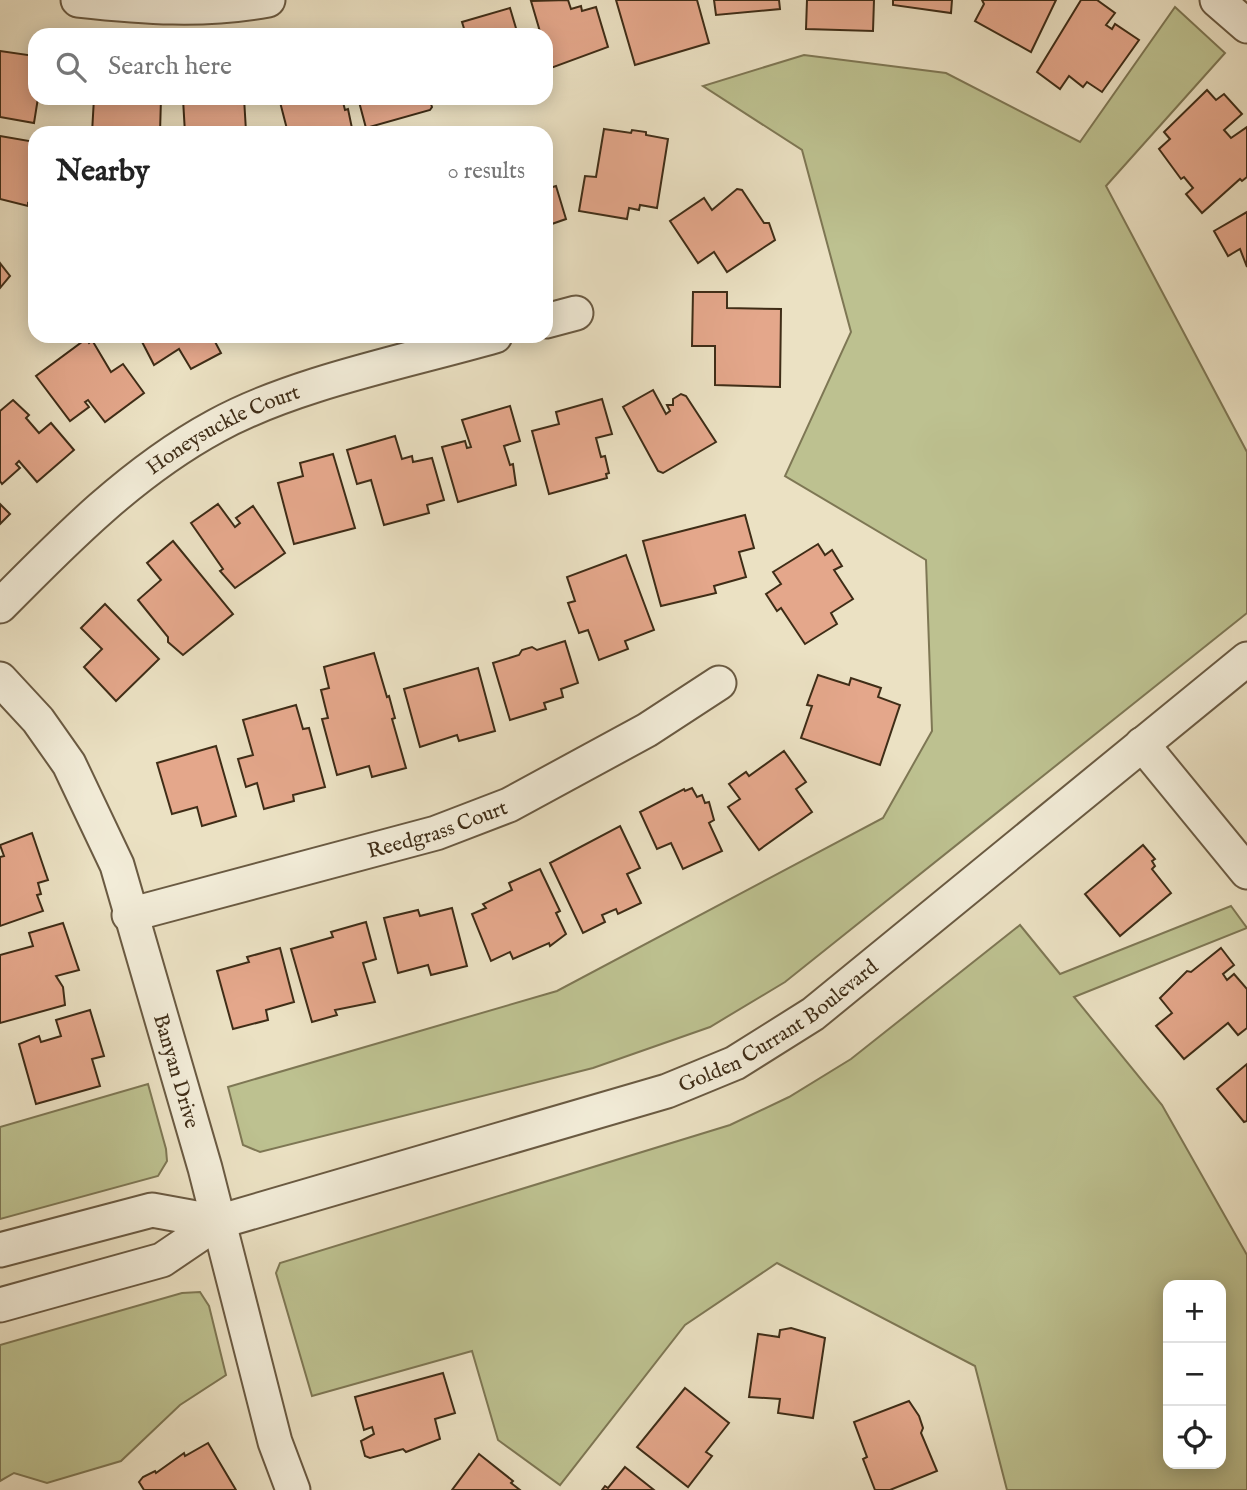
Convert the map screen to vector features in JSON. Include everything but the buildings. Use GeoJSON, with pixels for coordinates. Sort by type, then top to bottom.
{"type":"FeatureCollection","features":[{"type":"Feature","properties":{"kind":"street"},"geometry":{"type":"LineString","coordinates":[[78,0],[163,10],[234,6],[268,0]]}},
{"type":"Feature","properties":{"kind":"street"},"geometry":{"type":"LineString","coordinates":[[1217,0],[1247,26]]}},
{"type":"Feature","properties":{"kind":"street","name":"Honeysuckle Court"},"geometry":{"type":"LineString","coordinates":[[0,606],[57,548],[130,483],[169,454],[218,425],[292,395],[471,343]]}},
{"type":"Feature","properties":{"kind":"street","name":"Golden Currant Boulevard"},"geometry":{"type":"LineString","coordinates":[[0,1305],[162,1260],[218,1222],[667,1091],[735,1063],[813,1014],[1247,659]]}},
{"type":"Feature","properties":{"kind":"street","name":"Banyan Drive"},"geometry":{"type":"LineString","coordinates":[[0,679],[38,720],[69,764],[117,865],[129,915],[181,1083],[275,1441],[293,1490]]}},
{"type":"Feature","properties":{"kind":"street","name":"Reedgrass Court"},"geometry":{"type":"LineString","coordinates":[[129,915],[436,833],[509,805],[647,730],[719,683]]}},
{"type":"Feature","properties":{"kind":"street"},"geometry":{"type":"LineString","coordinates":[[1142,744],[1247,872]]}},
{"type":"Feature","properties":{"kind":"street","name":"Golden Currant Boulevard"},"geometry":{"type":"LineString","coordinates":[[0,1250],[152,1210],[218,1222]]}},
{"type":"Feature","properties":{"kind":"green space"},"geometry":{"type":"Polygon","coordinates":[[[1175,7],[1225,53],[1106,186],[1247,452],[1247,613],[785,982],[710,1027],[593,1068],[260,1152],[243,1145],[228,1087],[557,991],[883,818],[932,731],[926,560],[785,476],[851,332],[802,150],[703,86],[804,55],[946,73],[1080,142],[1175,7]]]}},
{"type":"Feature","properties":{"kind":"green space"},"geometry":{"type":"Polygon","coordinates":[[[1231,906],[1247,928],[1074,997],[1162,1105],[1247,1255],[1247,1490],[1007,1490],[975,1366],[777,1263],[685,1325],[560,1485],[498,1440],[472,1351],[312,1396],[276,1273],[280,1263],[730,1125],[789,1097],[851,1059],[1020,925],[1060,974],[1231,906]]]}},
{"type":"Feature","properties":{"kind":"green space"},"geometry":{"type":"Polygon","coordinates":[[[148,1084],[166,1149],[167,1161],[158,1176],[0,1219],[0,1127],[148,1084]]]}},
{"type":"Feature","properties":{"kind":"green space"},"geometry":{"type":"Polygon","coordinates":[[[200,1292],[209,1306],[226,1375],[180,1405],[121,1461],[47,1483],[14,1473],[0,1481],[0,1345],[182,1293],[200,1292]]]}}]}
